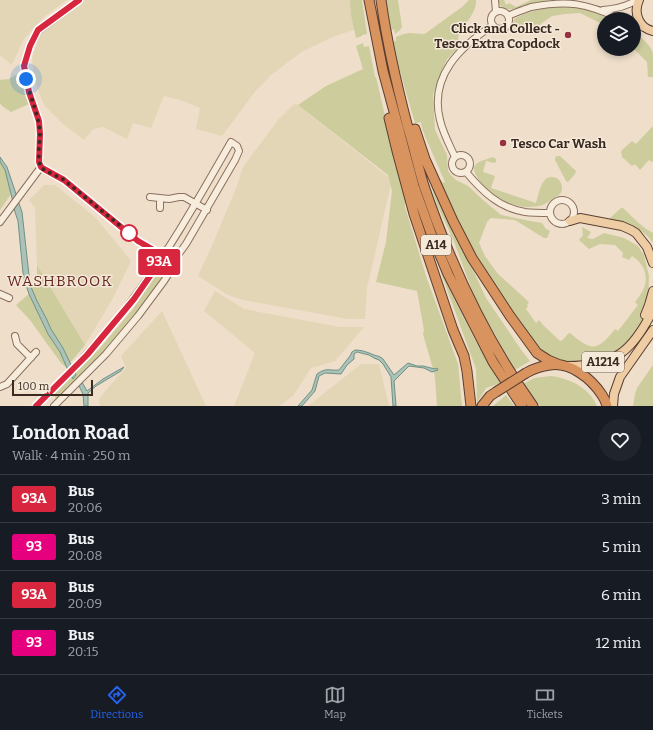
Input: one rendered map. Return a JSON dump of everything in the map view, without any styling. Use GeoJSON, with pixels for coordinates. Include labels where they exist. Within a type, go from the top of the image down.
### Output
{"type":"FeatureCollection","features":[{"type":"Feature","properties":{"kind":"highway","name":"A14"},"geometry":{"type":"LineString","coordinates":[[369,0],[383,71],[414,186],[432,236],[448,274],[493,362],[522,406]]}},
{"type":"Feature","properties":{"kind":"highway","name":"A14"},"geometry":{"type":"LineString","coordinates":[[381,0],[401,101],[424,186],[461,281],[498,353],[518,386],[533,406]]}},
{"type":"Feature","properties":{"kind":"highway","name":"A14"},"geometry":{"type":"LineString","coordinates":[[383,71],[384,95],[397,151],[417,221],[453,330],[464,356],[471,406]]}},
{"type":"Feature","properties":{"kind":"highway","name":"A14"},"geometry":{"type":"LineString","coordinates":[[401,101],[410,117],[425,159],[453,221],[472,258],[510,316],[537,353],[548,360],[563,366]]}},
{"type":"Feature","properties":{"kind":"highway"},"geometry":{"type":"LineString","coordinates":[[482,406],[490,396],[526,373],[550,364],[563,366],[579,373],[595,386],[602,395],[607,406]]}},
{"type":"Feature","properties":{"kind":"main road"},"geometry":{"type":"LineString","coordinates":[[638,0],[636,13],[640,23],[651,32]]}},
{"type":"Feature","properties":{"kind":"main road"},"geometry":{"type":"LineString","coordinates":[[570,221],[580,218],[627,228],[636,233],[647,246],[653,263]]}},
{"type":"Feature","properties":{"kind":"main road"},"geometry":{"type":"LineString","coordinates":[[634,342],[653,291]]}},
{"type":"Feature","properties":{"kind":"main road","name":"A1214"},"geometry":{"type":"LineString","coordinates":[[563,366],[592,365],[606,362],[615,357],[634,342],[653,310]]}},
{"type":"Feature","properties":{"kind":"main road","name":"A1214"},"geometry":{"type":"LineString","coordinates":[[613,406],[614,394],[620,377],[653,330]]}},
{"type":"Feature","properties":{"kind":"street"},"geometry":{"type":"LineString","coordinates":[[79,0],[38,30],[30,46],[24,66],[29,92],[39,121],[39,159],[41,167],[64,180],[138,241],[164,256],[172,263]]}},
{"type":"Feature","properties":{"kind":"street"},"geometry":{"type":"LineString","coordinates":[[494,0],[496,12],[492,18],[493,25],[499,29],[505,28],[509,22],[508,16],[504,12],[496,12]]}},
{"type":"Feature","properties":{"kind":"street"},"geometry":{"type":"LineString","coordinates":[[602,10],[615,9],[638,0]]}},
{"type":"Feature","properties":{"kind":"street"},"geometry":{"type":"LineString","coordinates":[[508,16],[514,12],[556,2],[582,4],[606,12]]}},
{"type":"Feature","properties":{"kind":"street"},"geometry":{"type":"LineString","coordinates":[[455,157],[443,130],[438,112],[441,83],[449,64],[461,50],[478,35],[493,25]]}},
{"type":"Feature","properties":{"kind":"street"},"geometry":{"type":"LineString","coordinates":[[641,28],[651,32]]}},
{"type":"Feature","properties":{"kind":"street"},"geometry":{"type":"LineString","coordinates":[[36,406],[87,355],[124,311],[164,256],[196,204],[231,142],[238,147],[238,153],[207,210],[186,244],[172,263],[164,281],[150,301],[106,354],[54,406]]}},
{"type":"Feature","properties":{"kind":"street"},"geometry":{"type":"LineString","coordinates":[[458,155],[464,155],[469,159],[470,167],[466,172],[459,174],[454,171],[451,163],[455,157],[458,155]]}},
{"type":"Feature","properties":{"kind":"street"},"geometry":{"type":"LineString","coordinates":[[0,222],[41,167]]}},
{"type":"Feature","properties":{"kind":"street"},"geometry":{"type":"LineString","coordinates":[[466,172],[483,192],[504,206],[526,212],[550,213]]}},
{"type":"Feature","properties":{"kind":"street"},"geometry":{"type":"LineString","coordinates":[[150,198],[169,199],[184,197],[207,210]]}},
{"type":"Feature","properties":{"kind":"street"},"geometry":{"type":"LineString","coordinates":[[160,199],[160,208]]}},
{"type":"Feature","properties":{"kind":"street"},"geometry":{"type":"LineString","coordinates":[[557,201],[568,202],[574,211],[570,221],[562,224],[553,220],[550,213],[552,206],[557,201]]}},
{"type":"Feature","properties":{"kind":"street"},"geometry":{"type":"LineString","coordinates":[[0,294],[9,298]]}},
{"type":"Feature","properties":{"kind":"street"},"geometry":{"type":"LineString","coordinates":[[15,336],[17,344],[31,358]]}},
{"type":"Feature","properties":{"kind":"street"},"geometry":{"type":"LineString","coordinates":[[0,387],[7,384],[36,352]]}},
{"type":"Feature","properties":{"kind":"shaded area"},"geometry":{"type":"Polygon","coordinates":[[[0,0],[67,0],[45,16],[23,40],[12,65],[0,55],[0,0]]]}},
{"type":"Feature","properties":{"kind":"shaded area"},"geometry":{"type":"Polygon","coordinates":[[[84,0],[353,0],[354,30],[335,36],[303,51],[271,75],[254,93],[222,136],[196,129],[200,108],[180,100],[164,96],[151,128],[133,123],[127,139],[103,127],[93,129],[84,140],[62,123],[44,105],[34,79],[32,58],[39,36],[55,21],[84,0]]]}},
{"type":"Feature","properties":{"kind":"shaded area"},"geometry":{"type":"Polygon","coordinates":[[[295,103],[392,180],[367,288],[365,319],[348,319],[243,300],[228,295],[198,276],[237,186],[243,167],[278,120],[295,103]]]}},
{"type":"Feature","properties":{"kind":"shaded area"},"geometry":{"type":"Polygon","coordinates":[[[0,157],[7,167],[17,197],[13,202],[5,170],[0,162],[0,157]]]}},
{"type":"Feature","properties":{"kind":"shaded area"},"geometry":{"type":"Polygon","coordinates":[[[44,185],[55,185],[96,218],[131,261],[112,300],[85,345],[37,265],[35,208],[29,200],[44,185]]]}},
{"type":"Feature","properties":{"kind":"shaded area"},"geometry":{"type":"Polygon","coordinates":[[[17,198],[22,212],[31,287],[51,329],[63,348],[76,375],[73,379],[60,352],[48,334],[25,282],[18,221],[13,204],[17,198]]]}},
{"type":"Feature","properties":{"kind":"shaded area"},"geometry":{"type":"Polygon","coordinates":[[[215,291],[244,309],[340,327],[364,327],[335,361],[311,368],[293,396],[279,406],[234,406],[255,353],[204,311],[215,291]]]}},
{"type":"Feature","properties":{"kind":"shaded area"},"geometry":{"type":"Polygon","coordinates":[[[162,311],[206,406],[100,406],[99,399],[126,368],[121,356],[162,311]]]}},
{"type":"Feature","properties":{"kind":"shaded area"},"geometry":{"type":"Polygon","coordinates":[[[355,350],[364,351],[381,357],[394,375],[408,363],[417,366],[437,368],[438,370],[432,372],[424,368],[409,366],[394,381],[396,406],[393,406],[391,377],[383,364],[379,360],[369,355],[357,352],[354,354],[354,359],[347,365],[341,374],[325,373],[319,376],[315,391],[302,406],[298,406],[312,390],[317,374],[326,370],[339,370],[355,350]]]}},
{"type":"Feature","properties":{"kind":"shaded area"},"geometry":{"type":"Polygon","coordinates":[[[361,364],[379,364],[389,406],[308,406],[361,364]]]}},
{"type":"Feature","properties":{"kind":"shaded area"},"geometry":{"type":"Polygon","coordinates":[[[124,367],[121,371],[96,386],[88,393],[88,406],[84,406],[83,394],[76,380],[79,377],[87,391],[103,379],[124,367]]]}},
{"type":"Feature","properties":{"kind":"green space"},"geometry":{"type":"Polygon","coordinates":[[[350,0],[362,0],[367,34],[356,38],[351,15],[350,0]]]}},
{"type":"Feature","properties":{"kind":"green space"},"geometry":{"type":"Polygon","coordinates":[[[386,0],[398,0],[402,27],[395,34],[394,29],[391,30],[386,0]]]}},
{"type":"Feature","properties":{"kind":"green space"},"geometry":{"type":"Polygon","coordinates":[[[469,0],[476,0],[476,5],[472,15],[458,38],[462,44],[447,59],[433,94],[435,130],[447,155],[448,171],[456,180],[468,186],[501,215],[542,223],[546,229],[550,231],[547,238],[544,238],[515,220],[491,218],[487,222],[479,243],[485,256],[498,274],[529,302],[526,309],[536,323],[539,320],[560,341],[570,333],[589,346],[598,345],[603,342],[615,329],[618,331],[638,305],[635,302],[642,292],[646,282],[645,272],[640,263],[632,256],[629,260],[622,257],[623,253],[615,245],[600,244],[589,249],[579,240],[583,235],[582,227],[591,232],[587,238],[593,239],[604,233],[624,238],[638,246],[644,255],[649,276],[648,300],[645,315],[629,341],[610,358],[577,364],[550,360],[536,346],[515,316],[472,247],[439,181],[441,180],[443,183],[445,182],[425,136],[421,122],[415,123],[395,54],[393,42],[396,41],[396,37],[404,34],[426,33],[462,7],[469,0]]]}},
{"type":"Feature","properties":{"kind":"green space"},"geometry":{"type":"Polygon","coordinates":[[[498,0],[504,0],[506,5],[509,3],[516,7],[531,0],[550,0],[526,7],[507,9],[502,7],[498,0]]]}},
{"type":"Feature","properties":{"kind":"green space"},"geometry":{"type":"Polygon","coordinates":[[[560,5],[589,9],[597,13],[597,22],[580,13],[565,14],[552,16],[535,28],[523,33],[520,33],[513,28],[514,19],[548,7],[560,5]]]}},
{"type":"Feature","properties":{"kind":"green space"},"geometry":{"type":"Polygon","coordinates":[[[641,38],[651,48],[653,54],[653,77],[648,77],[647,62],[641,56],[641,38]]]}},
{"type":"Feature","properties":{"kind":"green space"},"geometry":{"type":"Polygon","coordinates":[[[363,43],[364,47],[369,46],[375,77],[405,197],[405,207],[426,276],[458,364],[462,406],[437,406],[434,371],[438,370],[433,369],[423,334],[424,330],[417,291],[376,282],[386,242],[392,191],[388,175],[298,105],[326,86],[363,69],[356,46],[363,43]]]}},
{"type":"Feature","properties":{"kind":"green space"},"geometry":{"type":"Polygon","coordinates":[[[17,74],[29,104],[11,112],[0,103],[0,80],[9,79],[17,74]]]}},
{"type":"Feature","properties":{"kind":"green space"},"geometry":{"type":"Polygon","coordinates":[[[653,126],[653,161],[652,162],[649,160],[640,170],[635,164],[632,166],[622,157],[621,151],[632,141],[636,144],[653,126]]]}},
{"type":"Feature","properties":{"kind":"green space"},"geometry":{"type":"Polygon","coordinates":[[[557,156],[560,156],[576,171],[568,182],[566,181],[555,160],[557,156]]]}},
{"type":"Feature","properties":{"kind":"green space"},"geometry":{"type":"Polygon","coordinates":[[[493,157],[496,159],[496,162],[486,161],[483,172],[495,176],[491,188],[536,203],[544,181],[551,177],[560,181],[562,187],[560,194],[539,206],[522,207],[506,202],[490,192],[484,186],[474,170],[476,164],[493,157]]]}},
{"type":"Feature","properties":{"kind":"green space"},"geometry":{"type":"Polygon","coordinates":[[[0,162],[5,169],[11,194],[0,210],[0,162]]]}},
{"type":"Feature","properties":{"kind":"green space"},"geometry":{"type":"Polygon","coordinates":[[[430,182],[438,195],[486,298],[530,361],[515,370],[476,301],[453,239],[437,205],[430,182]]]}},
{"type":"Feature","properties":{"kind":"green space"},"geometry":{"type":"Polygon","coordinates":[[[621,208],[623,208],[641,225],[653,233],[653,243],[649,238],[634,227],[610,221],[609,219],[621,208]]]}},
{"type":"Feature","properties":{"kind":"green space"},"geometry":{"type":"Polygon","coordinates":[[[37,265],[85,345],[70,363],[63,348],[51,329],[31,287],[37,284],[37,265]]]}},
{"type":"Feature","properties":{"kind":"green space"},"geometry":{"type":"Polygon","coordinates":[[[163,265],[165,265],[166,271],[163,277],[136,313],[103,353],[56,399],[54,395],[100,348],[133,309],[163,265]]]}},
{"type":"Feature","properties":{"kind":"green space"},"geometry":{"type":"Polygon","coordinates":[[[440,270],[475,340],[501,383],[486,388],[477,403],[476,369],[440,270]]]}},
{"type":"Feature","properties":{"kind":"green space"},"geometry":{"type":"Polygon","coordinates":[[[29,294],[48,334],[60,352],[67,368],[61,363],[30,320],[16,305],[29,294]]]}},
{"type":"Feature","properties":{"kind":"green space"},"geometry":{"type":"Polygon","coordinates":[[[653,365],[653,406],[633,406],[637,388],[653,365]]]}},
{"type":"Feature","properties":{"kind":"green space"},"geometry":{"type":"Polygon","coordinates":[[[551,376],[565,379],[578,385],[594,399],[597,406],[540,406],[523,384],[534,378],[551,376]]]}},
{"type":"Feature","properties":{"kind":"green space"},"geometry":{"type":"Polygon","coordinates":[[[506,395],[514,406],[493,406],[506,395]]]}},
{"type":"Feature","properties":{"kind":"bus line","name":"93A"},"geometry":{"type":"LineString","coordinates":[[36,406],[87,355],[134,299],[142,285],[164,256],[138,241],[64,180],[41,167],[39,162],[39,121],[29,92],[24,66],[30,46],[38,30],[79,0]]}},
{"type":"Feature","properties":{"kind":"place","name":"Click and Collect - Tesco Extra Copdock"},"geometry":{"type":"Point","coordinates":[568,35]}},
{"type":"Feature","properties":{"kind":"place","name":"Tesco Car Wash"},"geometry":{"type":"Point","coordinates":[503,143]}},
{"type":"Feature","properties":{"kind":"district","name":"WASHBROOK"},"geometry":{"type":"Point","coordinates":[60,281]}},
{"type":"Feature","properties":{"kind":"route"},"geometry":{"type":"LineString","coordinates":[[26,79],[39,121],[39,162],[41,167],[64,180],[129,233]]}}]}
